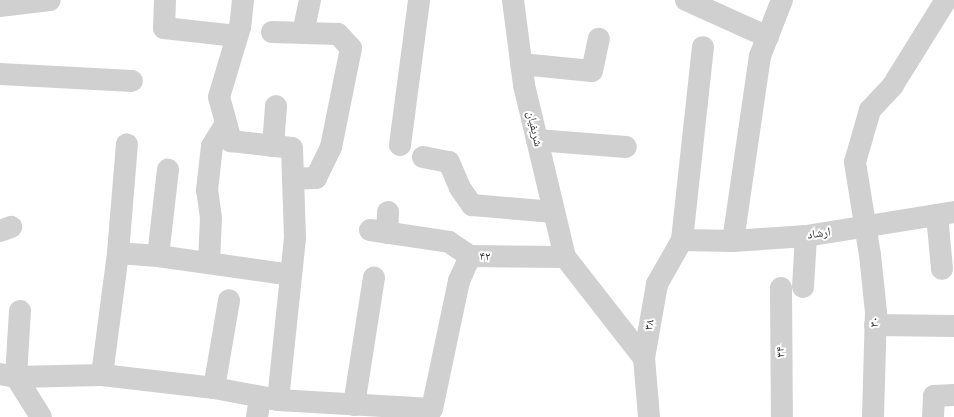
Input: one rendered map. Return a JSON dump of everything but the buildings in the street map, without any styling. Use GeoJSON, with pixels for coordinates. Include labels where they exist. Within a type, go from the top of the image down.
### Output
{"type":"FeatureCollection","features":[{"type":"Feature","properties":{"kind":"street"},"geometry":{"type":"LineString","coordinates":[[0,6],[50,0]]}},
{"type":"Feature","properties":{"kind":"street"},"geometry":{"type":"LineString","coordinates":[[165,0],[164,28],[237,36]]}},
{"type":"Feature","properties":{"kind":"street"},"geometry":{"type":"LineString","coordinates":[[243,0],[237,36],[219,97],[231,141],[292,148],[295,238],[291,275],[265,405]]}},
{"type":"Feature","properties":{"kind":"street"},"geometry":{"type":"LineString","coordinates":[[303,33],[310,0]]}},
{"type":"Feature","properties":{"kind":"street"},"geometry":{"type":"LineString","coordinates":[[400,145],[419,0]]}},
{"type":"Feature","properties":{"kind":"street","name":"شریفیان"},"geometry":{"type":"LineString","coordinates":[[513,0],[521,64],[537,140],[565,257]]}},
{"type":"Feature","properties":{"kind":"street"},"geometry":{"type":"LineString","coordinates":[[686,0],[768,36]]}},
{"type":"Feature","properties":{"kind":"street"},"geometry":{"type":"LineString","coordinates":[[733,241],[760,56],[782,0]]}},
{"type":"Feature","properties":{"kind":"street","name":"۳۰"},"geometry":{"type":"LineString","coordinates":[[873,417],[876,304],[855,162],[870,110],[893,85],[946,0]]}},
{"type":"Feature","properties":{"kind":"street"},"geometry":{"type":"LineString","coordinates":[[950,0],[954,5]]}},
{"type":"Feature","properties":{"kind":"street"},"geometry":{"type":"LineString","coordinates":[[272,32],[338,34],[351,48],[331,147],[316,178],[293,180]]}},
{"type":"Feature","properties":{"kind":"street"},"geometry":{"type":"LineString","coordinates":[[521,64],[592,70],[599,39]]}},
{"type":"Feature","properties":{"kind":"street"},"geometry":{"type":"LineString","coordinates":[[682,240],[703,47]]}},
{"type":"Feature","properties":{"kind":"street"},"geometry":{"type":"LineString","coordinates":[[0,74],[132,81]]}},
{"type":"Feature","properties":{"kind":"street"},"geometry":{"type":"LineString","coordinates":[[273,146],[276,106]]}},
{"type":"Feature","properties":{"kind":"street"},"geometry":{"type":"LineString","coordinates":[[209,263],[211,218],[207,190],[212,146],[226,124]]}},
{"type":"Feature","properties":{"kind":"street"},"geometry":{"type":"LineString","coordinates":[[537,140],[626,147]]}},
{"type":"Feature","properties":{"kind":"street"},"geometry":{"type":"LineString","coordinates":[[102,375],[118,252],[127,144]]}},
{"type":"Feature","properties":{"kind":"street"},"geometry":{"type":"LineString","coordinates":[[423,157],[449,162],[460,188],[472,205],[554,212]]}},
{"type":"Feature","properties":{"kind":"street"},"geometry":{"type":"LineString","coordinates":[[158,256],[168,170]]}},
{"type":"Feature","properties":{"kind":"street"},"geometry":{"type":"LineString","coordinates":[[942,269],[946,213]]}},
{"type":"Feature","properties":{"kind":"street","name":"ارشاد"},"geometry":{"type":"LineString","coordinates":[[682,240],[733,241],[806,236],[946,213]]}},
{"type":"Feature","properties":{"kind":"street"},"geometry":{"type":"LineString","coordinates":[[382,225],[449,242],[470,256]]}},
{"type":"Feature","properties":{"kind":"street"},"geometry":{"type":"LineString","coordinates":[[803,287],[806,236]]}},
{"type":"Feature","properties":{"kind":"street","name":"۳۸"},"geometry":{"type":"LineString","coordinates":[[649,417],[644,358],[657,284],[682,240]]}},
{"type":"Feature","properties":{"kind":"street"},"geometry":{"type":"LineString","coordinates":[[118,252],[158,256],[291,275]]}},
{"type":"Feature","properties":{"kind":"street","name":"۴۲"},"geometry":{"type":"LineString","coordinates":[[406,413],[432,410],[459,281],[470,256],[565,257]]}},
{"type":"Feature","properties":{"kind":"street"},"geometry":{"type":"LineString","coordinates":[[565,257],[644,358]]}},
{"type":"Feature","properties":{"kind":"street"},"geometry":{"type":"LineString","coordinates":[[354,405],[374,278]]}},
{"type":"Feature","properties":{"kind":"street","name":"۳۴"},"geometry":{"type":"LineString","coordinates":[[781,288],[782,417]]}},
{"type":"Feature","properties":{"kind":"street"},"geometry":{"type":"LineString","coordinates":[[214,388],[229,300]]}},
{"type":"Feature","properties":{"kind":"street"},"geometry":{"type":"LineString","coordinates":[[20,311],[8,376],[41,417]]}},
{"type":"Feature","properties":{"kind":"street"},"geometry":{"type":"LineString","coordinates":[[875,325],[954,326]]}},
{"type":"Feature","properties":{"kind":"street"},"geometry":{"type":"LineString","coordinates":[[8,376],[102,375],[214,388],[265,405],[354,405],[406,413]]}},
{"type":"Feature","properties":{"kind":"street"},"geometry":{"type":"LineString","coordinates":[[934,417],[934,396],[954,395]]}}]}
